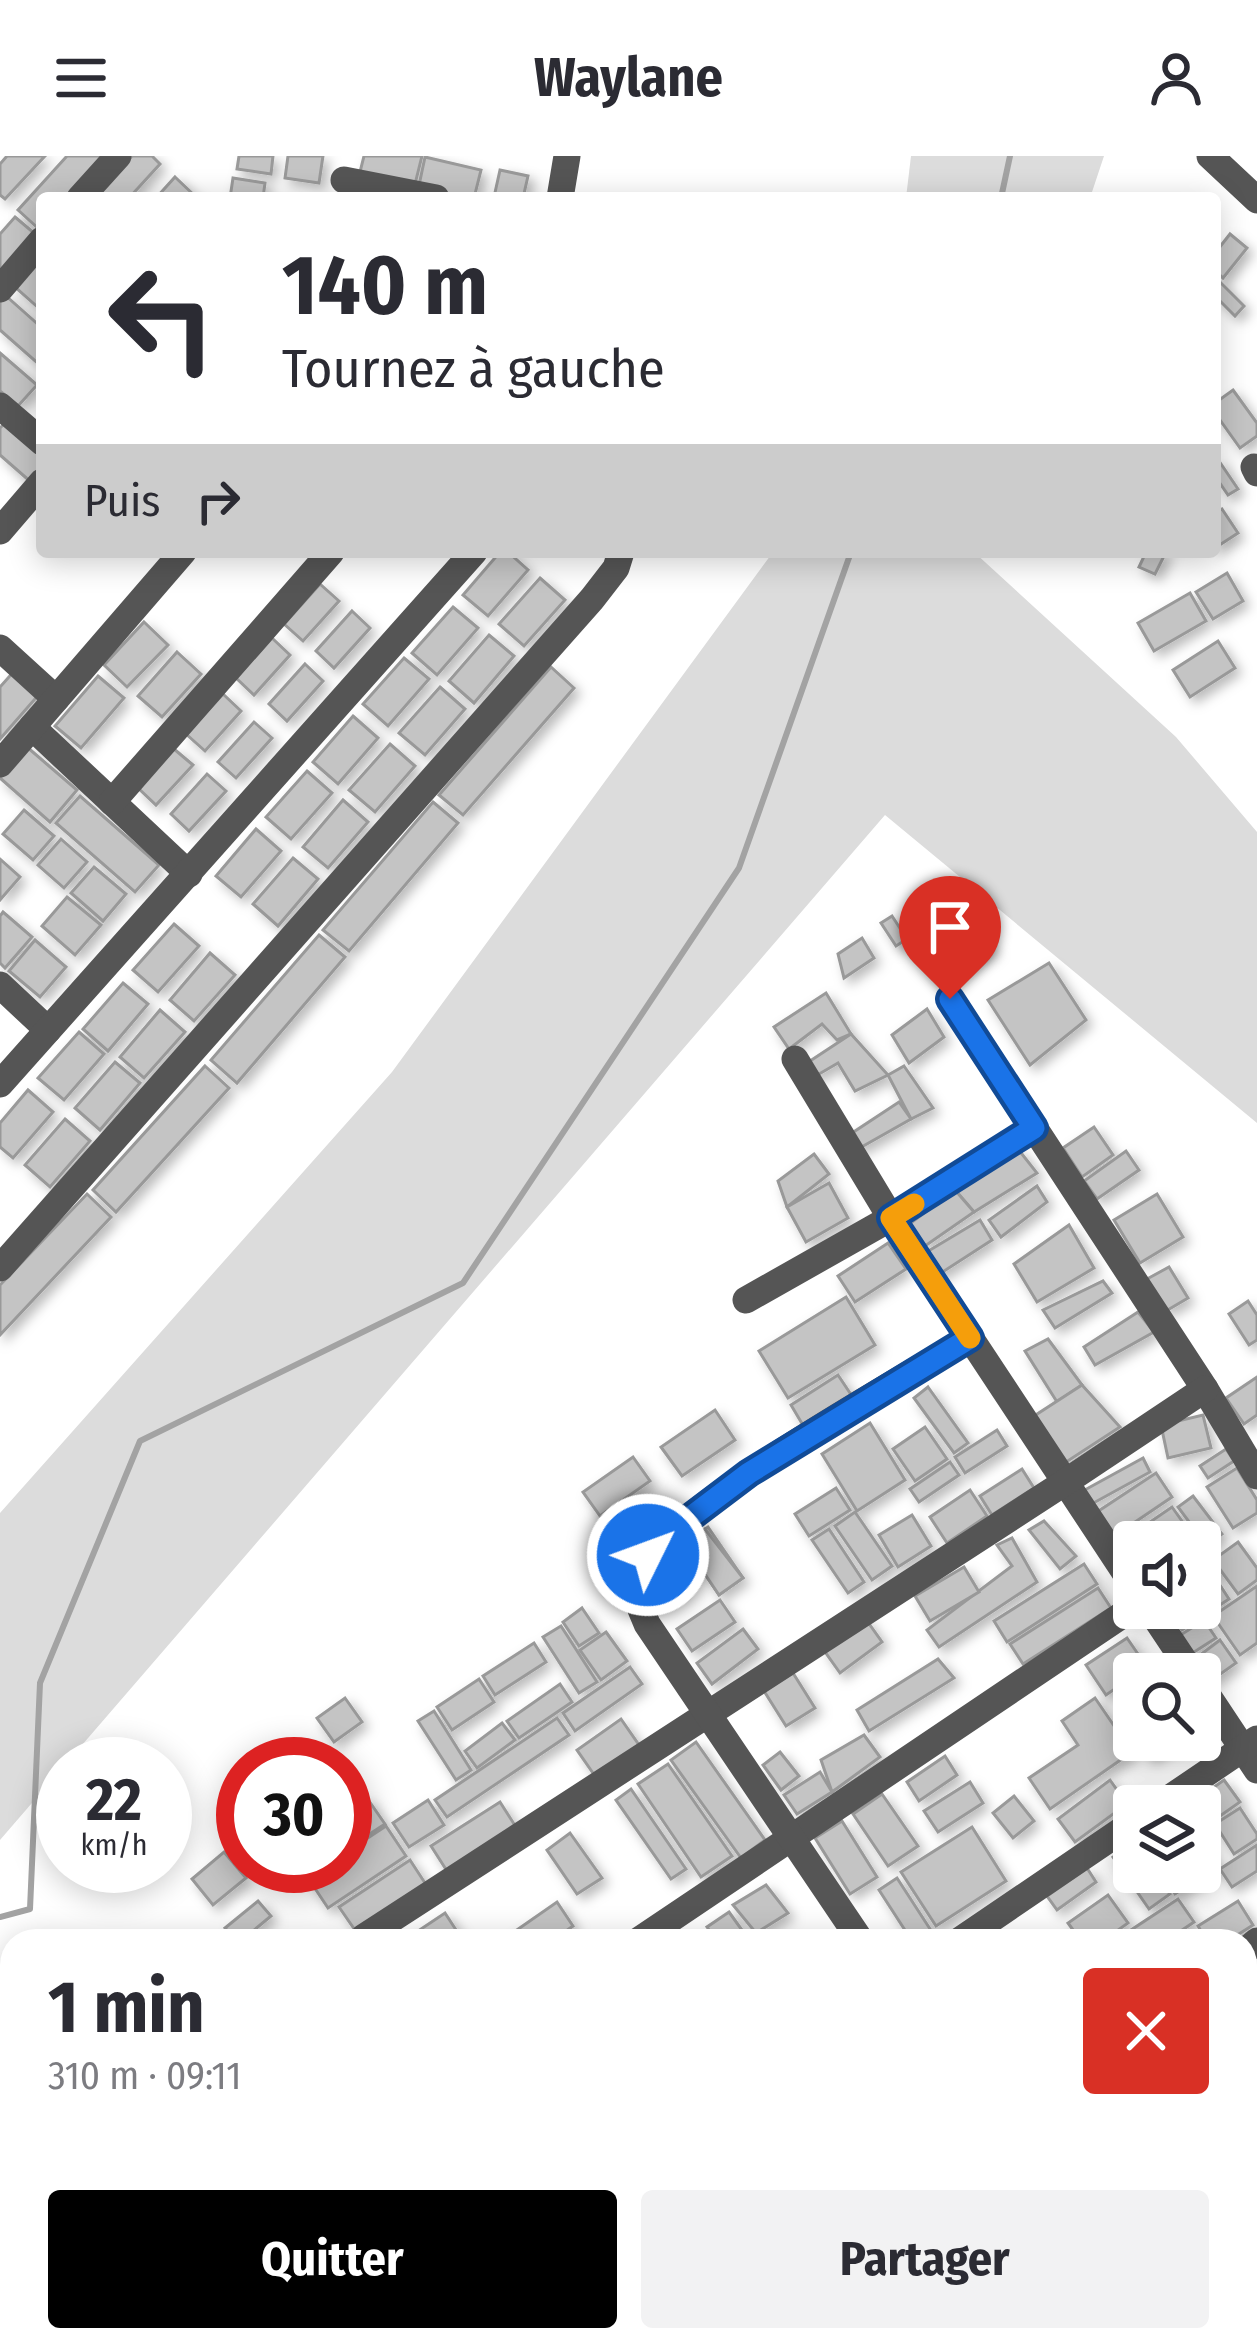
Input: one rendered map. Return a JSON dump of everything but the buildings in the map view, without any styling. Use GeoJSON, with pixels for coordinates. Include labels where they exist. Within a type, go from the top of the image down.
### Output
{"type":"FeatureCollection","features":[{"type":"Feature","properties":{"kind":"street"},"geometry":{"type":"LineString","coordinates":[[85,192],[118,156]]}},
{"type":"Feature","properties":{"kind":"street"},"geometry":{"type":"LineString","coordinates":[[561,192],[567,156]]}},
{"type":"Feature","properties":{"kind":"street"},"geometry":{"type":"LineString","coordinates":[[1210,156],[1257,200]]}},
{"type":"Feature","properties":{"kind":"street"},"geometry":{"type":"LineString","coordinates":[[344,178],[408,192]]}},
{"type":"Feature","properties":{"kind":"street"},"geometry":{"type":"LineString","coordinates":[[0,289],[36,247]]}},
{"type":"Feature","properties":{"kind":"street"},"geometry":{"type":"LineString","coordinates":[[0,406],[36,437]]}},
{"type":"Feature","properties":{"kind":"street"},"geometry":{"type":"LineString","coordinates":[[0,531],[36,489]]}},
{"type":"Feature","properties":{"kind":"street"},"geometry":{"type":"LineString","coordinates":[[0,764],[175,558]]}},
{"type":"Feature","properties":{"kind":"street"},"geometry":{"type":"LineString","coordinates":[[112,802],[326,558]]}},
{"type":"Feature","properties":{"kind":"street"},"geometry":{"type":"LineString","coordinates":[[0,1084],[469,558]]}},
{"type":"Feature","properties":{"kind":"street"},"geometry":{"type":"LineString","coordinates":[[0,1268],[592,599],[619,558]]}},
{"type":"Feature","properties":{"kind":"street"},"geometry":{"type":"LineString","coordinates":[[0,648],[56,699]]}},
{"type":"Feature","properties":{"kind":"street"},"geometry":{"type":"LineString","coordinates":[[32,727],[189,874]]}},
{"type":"Feature","properties":{"kind":"street"},"geometry":{"type":"LineString","coordinates":[[0,986],[48,1030]]}},
{"type":"Feature","properties":{"kind":"street"},"geometry":{"type":"LineString","coordinates":[[950,999],[1257,1476]]}},
{"type":"Feature","properties":{"kind":"street"},"geometry":{"type":"LineString","coordinates":[[795,1059],[891,1218],[1113,1555]]}},
{"type":"Feature","properties":{"kind":"street"},"geometry":{"type":"LineString","coordinates":[[746,1300],[891,1218],[1034,1128]]}},
{"type":"Feature","properties":{"kind":"street"},"geometry":{"type":"LineString","coordinates":[[853,1929],[647,1624],[635,1582],[648,1555],[667,1535],[733,1484],[970,1338]]}},
{"type":"Feature","properties":{"kind":"street"},"geometry":{"type":"LineString","coordinates":[[380,1929],[1205,1389]]}},
{"type":"Feature","properties":{"kind":"street"},"geometry":{"type":"LineString","coordinates":[[656,1929],[1113,1621]]}},
{"type":"Feature","properties":{"kind":"street"},"geometry":{"type":"LineString","coordinates":[[1195,1785],[1252,1752],[1221,1711]]}},
{"type":"Feature","properties":{"kind":"street"},"geometry":{"type":"LineString","coordinates":[[977,1929],[1113,1836]]}},
{"type":"Feature","properties":{"kind":"shaded area"},"geometry":{"type":"Polygon","coordinates":[[[911,156],[1104,156],[1092,192],[907,192],[911,156]]]}},
{"type":"Feature","properties":{"kind":"shaded area"},"geometry":{"type":"Polygon","coordinates":[[[769,558],[981,558],[1176,737],[1257,832],[1257,1123],[885,815],[89,1737],[36,1737],[36,1798],[0,1840],[0,1513],[392,1072],[769,558]]]}},
{"type":"Feature","properties":{"kind":"waterway"},"geometry":{"type":"LineString","coordinates":[[1002,192],[1010,156]]}},
{"type":"Feature","properties":{"kind":"waterway"},"geometry":{"type":"LineString","coordinates":[[0,1917],[30,1909],[40,1683],[140,1441],[463,1283],[739,868],[849,558]]}},
{"type":"Feature","properties":{"kind":"slow traffic"},"geometry":{"type":"LineString","coordinates":[[914,1204],[891,1218],[970,1338]]}},
{"type":"Feature","properties":{"kind":"route"},"geometry":{"type":"LineString","coordinates":[[648,1555],[749,1473],[970,1338],[891,1218],[1034,1128],[950,999]]}}]}
